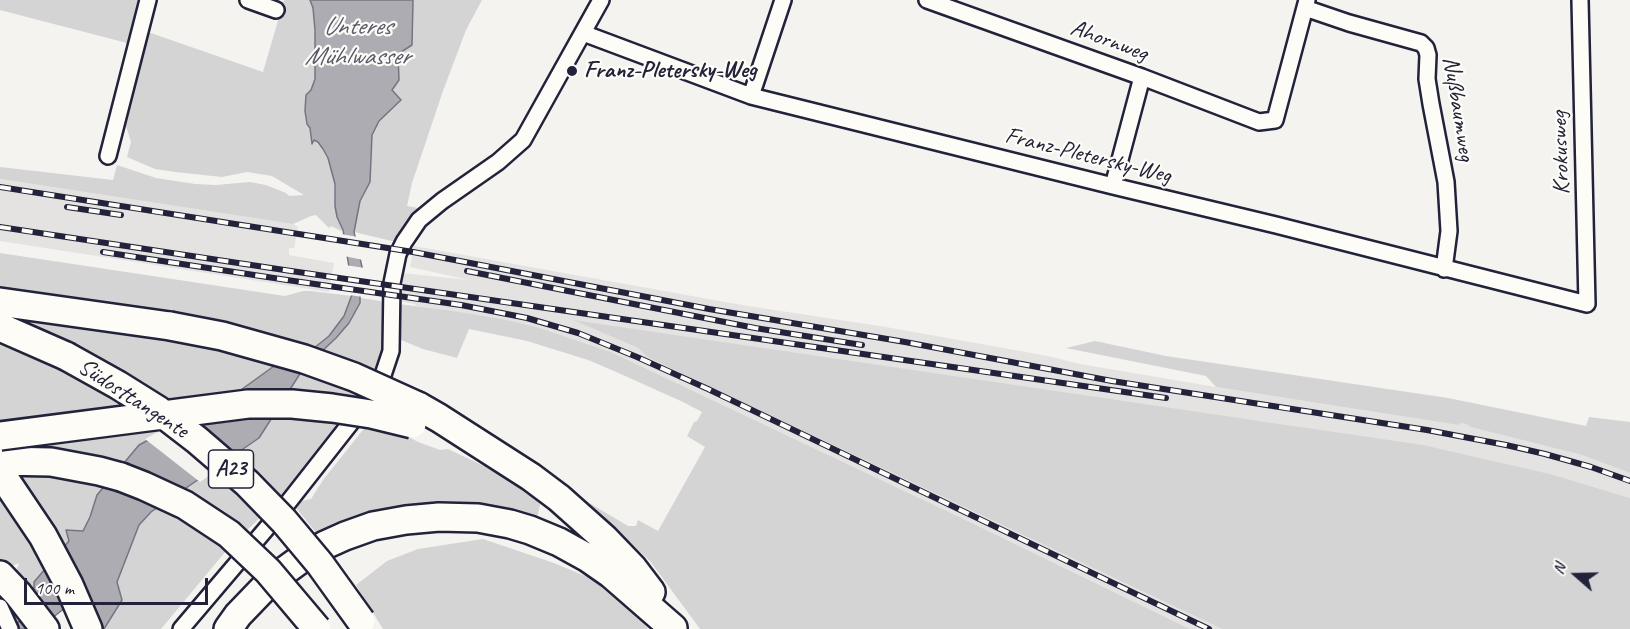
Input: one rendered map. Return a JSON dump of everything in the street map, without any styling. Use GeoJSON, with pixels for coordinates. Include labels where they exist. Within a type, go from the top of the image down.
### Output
{"type":"FeatureCollection","features":[{"type":"Feature","properties":{"kind":"highway"},"geometry":{"type":"LineString","coordinates":[[0,302],[170,326],[222,336],[304,359],[354,377],[415,415],[485,448],[545,488],[599,532],[640,578],[674,629]]}},
{"type":"Feature","properties":{"kind":"highway","name":"Südosttangente"},"geometry":{"type":"LineString","coordinates":[[0,327],[62,363]]}},
{"type":"Feature","properties":{"kind":"highway","name":"Südosttangente"},"geometry":{"type":"LineString","coordinates":[[0,344],[62,363],[118,385],[197,440],[247,483],[284,521],[320,564],[359,626]]}},
{"type":"Feature","properties":{"kind":"highway"},"geometry":{"type":"LineString","coordinates":[[0,436],[248,404],[291,404],[371,414],[415,415]]}},
{"type":"Feature","properties":{"kind":"highway"},"geometry":{"type":"LineString","coordinates":[[0,461],[51,462],[99,471],[144,486],[185,505],[229,534],[251,554],[293,599],[317,629]]}},
{"type":"Feature","properties":{"kind":"highway"},"geometry":{"type":"LineString","coordinates":[[0,472],[43,536],[69,585],[88,629]]}},
{"type":"Feature","properties":{"kind":"highway"},"geometry":{"type":"LineString","coordinates":[[228,629],[238,615],[270,583],[305,556],[345,536],[373,526],[439,517],[478,518],[510,524],[541,534],[588,558],[611,574],[674,629]]}},
{"type":"Feature","properties":{"kind":"highway"},"geometry":{"type":"LineString","coordinates":[[0,576],[18,594],[45,629]]}},
{"type":"Feature","properties":{"kind":"street"},"geometry":{"type":"LineString","coordinates":[[108,156],[148,0]]}},
{"type":"Feature","properties":{"kind":"street"},"geometry":{"type":"LineString","coordinates":[[248,0],[276,10]]}},
{"type":"Feature","properties":{"kind":"street"},"geometry":{"type":"LineString","coordinates":[[181,629],[283,509],[372,397],[392,351],[392,283],[398,254],[419,219],[498,162],[523,140],[602,0]]}},
{"type":"Feature","properties":{"kind":"street"},"geometry":{"type":"LineString","coordinates":[[751,96],[783,0]]}},
{"type":"Feature","properties":{"kind":"street","name":"Ahornweg"},"geometry":{"type":"LineString","coordinates":[[927,0],[1142,77],[1259,122],[1275,120],[1306,4]]}},
{"type":"Feature","properties":{"kind":"street","name":"Krokusweg"},"geometry":{"type":"LineString","coordinates":[[1580,0],[1587,304]]}},
{"type":"Feature","properties":{"kind":"street","name":"Nußbaumweg"},"geometry":{"type":"LineString","coordinates":[[1306,4],[1349,24],[1421,43],[1426,48],[1427,79],[1446,182],[1449,231],[1444,269]]}},
{"type":"Feature","properties":{"kind":"street","name":"Franz-Pletersky-Weg"},"geometry":{"type":"LineString","coordinates":[[584,33],[751,96],[1587,304]]}},
{"type":"Feature","properties":{"kind":"street"},"geometry":{"type":"LineString","coordinates":[[1113,186],[1142,77]]}},
{"type":"Feature","properties":{"kind":"street"},"geometry":{"type":"LineString","coordinates":[[0,607],[10,629]]}},
{"type":"Feature","properties":{"kind":"shaded area"},"geometry":{"type":"Polygon","coordinates":[[[0,0],[140,0],[127,43],[0,10],[0,0]]]}},
{"type":"Feature","properties":{"kind":"shaded area"},"geometry":{"type":"Polygon","coordinates":[[[284,0],[310,0],[313,8],[315,79],[311,90],[306,95],[307,124],[310,128],[311,143],[314,140],[318,142],[328,158],[335,184],[337,217],[343,230],[331,226],[329,228],[316,215],[293,224],[0,179],[0,167],[113,180],[117,165],[156,178],[216,185],[250,182],[266,185],[289,196],[304,195],[272,176],[247,172],[222,177],[175,172],[155,169],[127,157],[131,142],[126,126],[148,32],[263,72],[284,0]]]}},
{"type":"Feature","properties":{"kind":"shaded area"},"geometry":{"type":"Polygon","coordinates":[[[413,0],[482,0],[466,30],[412,183],[407,206],[418,208],[403,226],[396,242],[354,232],[360,201],[370,181],[372,135],[379,121],[400,100],[392,90],[399,80],[398,54],[412,45],[413,0]]]}},
{"type":"Feature","properties":{"kind":"shaded area"},"geometry":{"type":"Polygon","coordinates":[[[0,179],[293,224],[298,227],[294,248],[289,248],[289,255],[334,263],[329,292],[0,241],[0,179]]]}},
{"type":"Feature","properties":{"kind":"shaded area"},"geometry":{"type":"Polygon","coordinates":[[[414,246],[742,305],[886,327],[1216,387],[1458,425],[1461,423],[1582,455],[1630,473],[1630,498],[1554,475],[1294,426],[576,321],[638,348],[647,357],[1222,629],[1190,629],[611,352],[540,328],[398,301],[402,273],[469,280],[410,267],[414,246]]]}},
{"type":"Feature","properties":{"kind":"shaded area"},"geometry":{"type":"Polygon","coordinates":[[[0,253],[285,296],[311,291],[352,296],[344,316],[334,331],[314,348],[281,361],[97,495],[83,532],[69,541],[34,582],[34,590],[24,619],[8,596],[19,563],[0,571],[0,253]]]}},
{"type":"Feature","properties":{"kind":"shaded area"},"geometry":{"type":"Polygon","coordinates":[[[360,298],[381,301],[384,308],[383,348],[364,393],[286,492],[226,551],[161,629],[104,629],[122,600],[117,582],[139,525],[151,512],[259,438],[303,369],[336,338],[360,303],[360,298]]]}},
{"type":"Feature","properties":{"kind":"shaded area"},"geometry":{"type":"Polygon","coordinates":[[[398,304],[502,319],[540,328],[611,352],[1190,629],[700,629],[650,561],[586,501],[628,526],[636,526],[638,520],[658,531],[705,447],[687,436],[702,412],[588,360],[527,341],[469,329],[457,358],[423,349],[401,340],[398,304]]]}},
{"type":"Feature","properties":{"kind":"shaded area"},"geometry":{"type":"Polygon","coordinates":[[[573,320],[1423,445],[1554,475],[1630,498],[1630,629],[1222,629],[647,357],[638,348],[573,320]]]}},
{"type":"Feature","properties":{"kind":"shaded area"},"geometry":{"type":"Polygon","coordinates":[[[1095,341],[1166,356],[1448,398],[1586,426],[1589,417],[1630,422],[1630,473],[1582,455],[1461,423],[1458,425],[1216,387],[1206,376],[1066,348],[1095,341]]]}},
{"type":"Feature","properties":{"kind":"shaded area"},"geometry":{"type":"Polygon","coordinates":[[[366,426],[404,434],[440,450],[448,449],[484,466],[538,499],[540,505],[537,518],[578,534],[603,550],[511,518],[323,541],[292,503],[311,499],[323,480],[366,426]]]}},
{"type":"Feature","properties":{"kind":"shaded area"},"geometry":{"type":"Polygon","coordinates":[[[483,539],[554,563],[595,580],[621,598],[648,629],[383,629],[356,585],[387,561],[418,549],[483,539]]]}},
{"type":"Feature","properties":{"kind":"water","name":"Unteres Mühlwasser"},"geometry":{"type":"Polygon","coordinates":[[[310,0],[413,0],[412,45],[398,54],[399,80],[392,90],[401,100],[379,121],[372,135],[370,182],[360,201],[354,232],[362,267],[360,303],[349,323],[303,369],[259,438],[151,512],[139,525],[117,582],[122,600],[104,629],[70,604],[38,629],[0,629],[0,625],[9,627],[24,619],[34,590],[34,582],[69,541],[66,530],[83,531],[97,495],[139,445],[238,392],[281,361],[314,348],[329,336],[344,316],[353,292],[343,230],[335,206],[335,184],[328,158],[323,149],[314,140],[312,144],[305,111],[306,95],[311,90],[315,79],[315,30],[310,0]]]}},
{"type":"Feature","properties":{"kind":"pier"},"geometry":{"type":"Polygon","coordinates":[[[341,234],[358,237],[363,260],[344,256],[341,234]]]}},
{"type":"Feature","properties":{"kind":"pier"},"geometry":{"type":"Polygon","coordinates":[[[345,265],[365,268],[363,297],[349,295],[345,265]]]}},
{"type":"Feature","properties":{"kind":"pier"},"geometry":{"type":"Polygon","coordinates":[[[220,398],[267,416],[197,422],[239,455],[200,482],[145,439],[220,398]]]}},
{"type":"Feature","properties":{"kind":"railway"},"geometry":{"type":"LineString","coordinates":[[0,187],[413,252],[709,309],[905,342],[1112,381],[1427,430],[1545,454],[1630,481]]}},
{"type":"Feature","properties":{"kind":"railway"},"geometry":{"type":"LineString","coordinates":[[67,207],[121,215]]}},
{"type":"Feature","properties":{"kind":"railway"},"geometry":{"type":"LineString","coordinates":[[0,227],[1166,398]]}},
{"type":"Feature","properties":{"kind":"railway"},"geometry":{"type":"LineString","coordinates":[[103,252],[461,305],[527,318],[578,333],[708,389],[1209,629]]}},
{"type":"Feature","properties":{"kind":"railway"},"geometry":{"type":"LineString","coordinates":[[467,271],[755,328],[862,345]]}},
{"type":"Feature","properties":{"kind":"place","name":"Franz-Pletersky-Weg"},"geometry":{"type":"Point","coordinates":[572,71]}}]}
